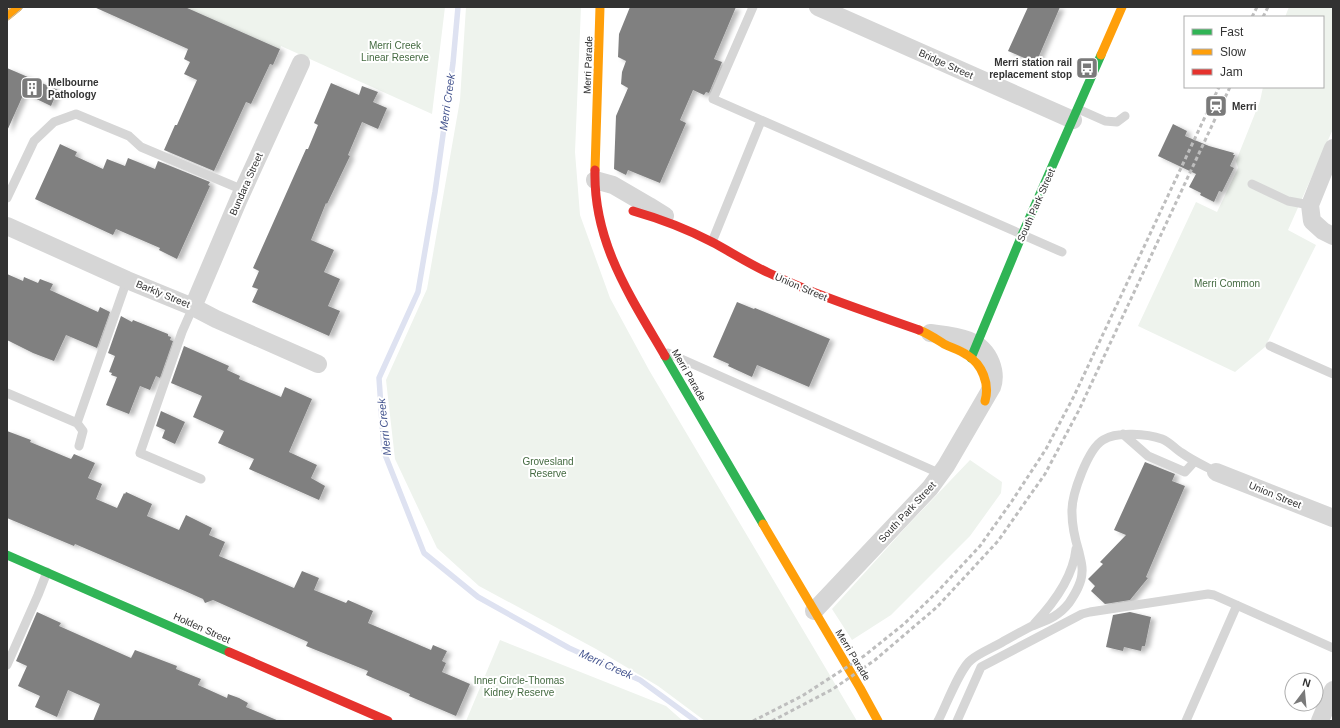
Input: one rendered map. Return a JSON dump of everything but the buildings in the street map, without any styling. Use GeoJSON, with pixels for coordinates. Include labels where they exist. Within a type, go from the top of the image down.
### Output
{"type":"FeatureCollection","features":[{"type":"Feature","properties":{"kind":"main road"},"geometry":{"type":"LineString","coordinates":[[7,16],[18,7]]}},
{"type":"Feature","properties":{"kind":"main road","name":"Merri Parade"},"geometry":{"type":"LineString","coordinates":[[600,7],[595,180],[596,202],[610,256],[623,284],[878,721]]}},
{"type":"Feature","properties":{"kind":"main road","name":"South Park Street"},"geometry":{"type":"LineString","coordinates":[[974,351],[1022,235],[1122,7]]}},
{"type":"Feature","properties":{"kind":"main road","name":"Union Street"},"geometry":{"type":"LineString","coordinates":[[633,211],[664,220],[681,227],[783,280],[927,333]]}},
{"type":"Feature","properties":{"kind":"main road","name":"Holden Street"},"geometry":{"type":"LineString","coordinates":[[7,555],[388,721]]}},
{"type":"Feature","properties":{"kind":"street","name":"Bridge Street"},"geometry":{"type":"LineString","coordinates":[[818,7],[1076,114]]}},
{"type":"Feature","properties":{"kind":"street","name":"Bundara Street"},"geometry":{"type":"LineString","coordinates":[[194,307],[243,190],[301,63]]}},
{"type":"Feature","properties":{"kind":"street"},"geometry":{"type":"LineString","coordinates":[[1333,148],[1311,213],[1323,231],[1333,236]]}},
{"type":"Feature","properties":{"kind":"street","name":"Union Street"},"geometry":{"type":"LineString","coordinates":[[595,180],[612,185],[650,206],[681,227]]}},
{"type":"Feature","properties":{"kind":"street","name":"Barkly Street"},"geometry":{"type":"LineString","coordinates":[[7,226],[128,280],[194,307],[216,319],[318,364]]}},
{"type":"Feature","properties":{"kind":"street","name":"Union Street"},"geometry":{"type":"LineString","coordinates":[[927,333],[961,337],[974,351]]}},
{"type":"Feature","properties":{"kind":"street","name":"South Park Street"},"geometry":{"type":"LineString","coordinates":[[814,611],[930,488],[941,474],[985,401],[994,382],[993,372],[986,353],[974,351]]}},
{"type":"Feature","properties":{"kind":"street","name":"Union Street"},"geometry":{"type":"LineString","coordinates":[[1216,472],[1333,518]]}},
{"type":"Feature","properties":{"kind":"street"},"geometry":{"type":"LineString","coordinates":[[1320,721],[1333,690]]}},
{"type":"Feature","properties":{"kind":"lane"},"geometry":{"type":"LineString","coordinates":[[753,7],[713,99],[1062,252]]}},
{"type":"Feature","properties":{"kind":"lane"},"geometry":{"type":"LineString","coordinates":[[7,198],[34,141],[54,122],[76,114],[129,136],[141,147],[243,190]]}},
{"type":"Feature","properties":{"kind":"lane","name":"Bridge Street"},"geometry":{"type":"LineString","coordinates":[[1076,114],[1105,121],[1117,122],[1125,116]]}},
{"type":"Feature","properties":{"kind":"lane"},"geometry":{"type":"LineString","coordinates":[[712,242],[761,121]]}},
{"type":"Feature","properties":{"kind":"lane"},"geometry":{"type":"LineString","coordinates":[[1252,184],[1288,200],[1311,213]]}},
{"type":"Feature","properties":{"kind":"lane"},"geometry":{"type":"LineString","coordinates":[[77,423],[128,280]]}},
{"type":"Feature","properties":{"kind":"lane"},"geometry":{"type":"LineString","coordinates":[[194,307],[182,332],[140,453],[201,479]]}},
{"type":"Feature","properties":{"kind":"lane"},"geometry":{"type":"LineString","coordinates":[[1270,346],[1333,374]]}},
{"type":"Feature","properties":{"kind":"lane"},"geometry":{"type":"LineString","coordinates":[[662,350],[941,474]]}},
{"type":"Feature","properties":{"kind":"lane"},"geometry":{"type":"LineString","coordinates":[[7,393],[77,423],[83,431],[79,446]]}},
{"type":"Feature","properties":{"kind":"lane"},"geometry":{"type":"LineString","coordinates":[[1122,434],[1148,456],[1185,472],[1195,461]]}},
{"type":"Feature","properties":{"kind":"lane"},"geometry":{"type":"LineString","coordinates":[[938,721],[969,661],[1031,627],[1055,617],[1068,604],[1076,592],[1082,573],[1072,512],[1074,494],[1078,479],[1100,442],[1107,438],[1122,434],[1144,435],[1162,439],[1195,461],[1216,472]]}},
{"type":"Feature","properties":{"kind":"lane"},"geometry":{"type":"LineString","coordinates":[[1031,627],[1062,588],[1074,561],[1077,544]]}},
{"type":"Feature","properties":{"kind":"lane"},"geometry":{"type":"LineString","coordinates":[[7,664],[47,572]]}},
{"type":"Feature","properties":{"kind":"lane"},"geometry":{"type":"LineString","coordinates":[[957,721],[982,668],[1086,612],[1205,594],[1214,595],[1333,648]]}},
{"type":"Feature","properties":{"kind":"lane"},"geometry":{"type":"LineString","coordinates":[[1186,721],[1237,605]]}},
{"type":"Feature","properties":{"kind":"green space","name":"Merri Creek Linear Reserve"},"geometry":{"type":"Polygon","coordinates":[[[185,7],[445,7],[432,114],[281,46],[280,49],[185,7]]]}},
{"type":"Feature","properties":{"kind":"green space","name":"Grovesland Reserve"},"geometry":{"type":"Polygon","coordinates":[[[466,7],[581,7],[575,152],[580,215],[610,298],[649,370],[857,721],[705,721],[658,686],[596,649],[479,586],[437,548],[395,459],[386,380],[427,289],[460,100],[466,7]]]}},
{"type":"Feature","properties":{"kind":"green space","name":"Merri Common"},"geometry":{"type":"Polygon","coordinates":[[[1289,7],[1333,7],[1333,129],[1288,230],[1316,245],[1265,347],[1235,372],[1138,326],[1196,202],[1217,212],[1238,168],[1236,161],[1260,101],[1263,88],[1324,88],[1324,16],[1285,16],[1289,7]]]}},
{"type":"Feature","properties":{"kind":"green space"},"geometry":{"type":"Polygon","coordinates":[[[970,460],[1002,482],[1001,493],[970,536],[891,615],[852,640],[832,609],[906,527],[970,460]]]}},
{"type":"Feature","properties":{"kind":"green space","name":"Inner Circle-Thomas Kidney Reserve"},"geometry":{"type":"Polygon","coordinates":[[[500,640],[666,706],[683,721],[466,721],[500,640]]]}},
{"type":"Feature","properties":{"kind":"waterway","name":"Merri Creek"},"geometry":{"type":"LineString","coordinates":[[458,7],[453,63],[435,192],[418,292],[379,378],[384,452],[424,553],[478,597],[569,648],[640,680],[696,721]]}},
{"type":"Feature","properties":{"kind":"tram line"},"geometry":{"type":"LineString","coordinates":[[7,11],[12,7]]}},
{"type":"Feature","properties":{"kind":"tram line"},"geometry":{"type":"LineString","coordinates":[[7,21],[24,7]]}},
{"type":"Feature","properties":{"kind":"railway"},"geometry":{"type":"LineString","coordinates":[[1252,16],[1257,7]]}},
{"type":"Feature","properties":{"kind":"railway"},"geometry":{"type":"LineString","coordinates":[[1264,16],[1268,7]]}},
{"type":"Feature","properties":{"kind":"railway"},"geometry":{"type":"LineString","coordinates":[[753,721],[802,696],[864,656],[904,624],[938,591],[980,546],[1046,449],[1074,396],[1219,88]]}},
{"type":"Feature","properties":{"kind":"railway"},"geometry":{"type":"LineString","coordinates":[[772,721],[833,689],[875,660],[937,607],[998,541],[1045,474],[1079,410],[1230,88]]}},
{"type":"Feature","properties":{"kind":"traffic: fast"},"geometry":{"type":"LineString","coordinates":[[971,358],[1022,235],[1101,55]]}},
{"type":"Feature","properties":{"kind":"traffic: fast"},"geometry":{"type":"LineString","coordinates":[[665,356],[763,524]]}},
{"type":"Feature","properties":{"kind":"traffic: fast"},"geometry":{"type":"LineString","coordinates":[[7,555],[229,652]]}},
{"type":"Feature","properties":{"kind":"traffic: slow"},"geometry":{"type":"LineString","coordinates":[[7,16],[18,7]]}},
{"type":"Feature","properties":{"kind":"traffic: slow"},"geometry":{"type":"LineString","coordinates":[[595,170],[600,7]]}},
{"type":"Feature","properties":{"kind":"traffic: slow"},"geometry":{"type":"LineString","coordinates":[[1101,55],[1122,7]]}},
{"type":"Feature","properties":{"kind":"traffic: slow"},"geometry":{"type":"LineString","coordinates":[[919,330],[944,344],[959,350],[977,364],[984,375],[986,388],[985,401]]}},
{"type":"Feature","properties":{"kind":"traffic: slow"},"geometry":{"type":"LineString","coordinates":[[763,524],[878,721]]}},
{"type":"Feature","properties":{"kind":"traffic: jam"},"geometry":{"type":"LineString","coordinates":[[595,170],[596,196],[600,221],[607,245],[627,290],[665,356]]}},
{"type":"Feature","properties":{"kind":"traffic: jam"},"geometry":{"type":"LineString","coordinates":[[633,211],[664,221],[693,233],[747,262],[806,289],[919,330]]}},
{"type":"Feature","properties":{"kind":"traffic: jam"},"geometry":{"type":"LineString","coordinates":[[229,652],[388,721]]}},
{"type":"Feature","properties":{"kind":"place","name":"Merri station rail replacement stop"},"geometry":{"type":"Point","coordinates":[1087,68]}},
{"type":"Feature","properties":{"kind":"place","name":"Melbourne Pathology"},"geometry":{"type":"Point","coordinates":[32,88]}},
{"type":"Feature","properties":{"kind":"place","name":"Merri"},"geometry":{"type":"Point","coordinates":[1216,106]}}]}
